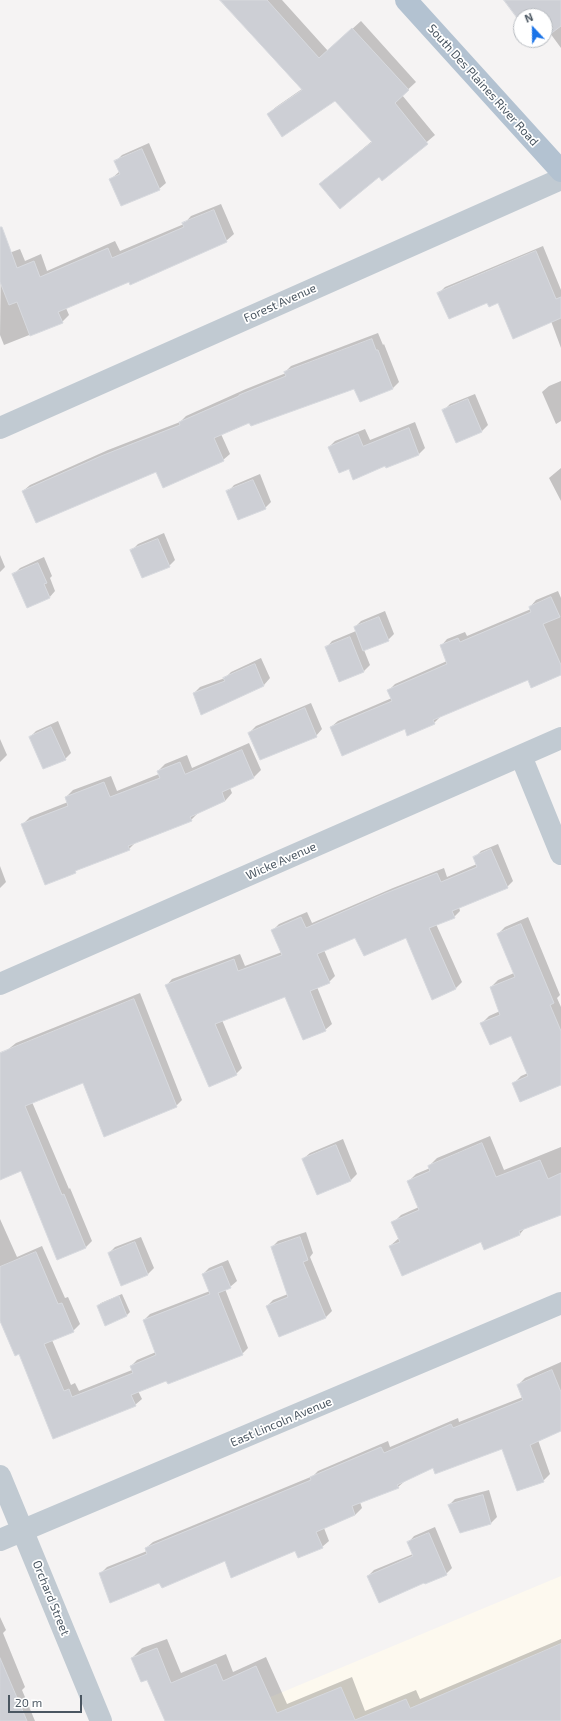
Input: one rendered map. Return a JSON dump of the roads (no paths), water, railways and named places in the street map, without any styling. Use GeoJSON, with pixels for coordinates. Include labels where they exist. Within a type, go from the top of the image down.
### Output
{"type":"FeatureCollection","features":[{"type":"Feature","properties":{"kind":"main road","name":"South Des Plaines River Road"},"geometry":{"type":"LineString","coordinates":[[406,0],[561,171]]}},
{"type":"Feature","properties":{"kind":"street","name":"Forest Avenue"},"geometry":{"type":"LineString","coordinates":[[0,428],[561,179]]}},
{"type":"Feature","properties":{"kind":"street","name":"Wicke Avenue"},"geometry":{"type":"LineString","coordinates":[[0,984],[561,738]]}},
{"type":"Feature","properties":{"kind":"street"},"geometry":{"type":"LineString","coordinates":[[522,756],[561,854]]}},
{"type":"Feature","properties":{"kind":"street","name":"East Lincoln Avenue"},"geometry":{"type":"LineString","coordinates":[[0,1540],[561,1303]]}},
{"type":"Feature","properties":{"kind":"street","name":"Orchard Street"},"geometry":{"type":"LineString","coordinates":[[0,1476],[101,1721]]}}]}
